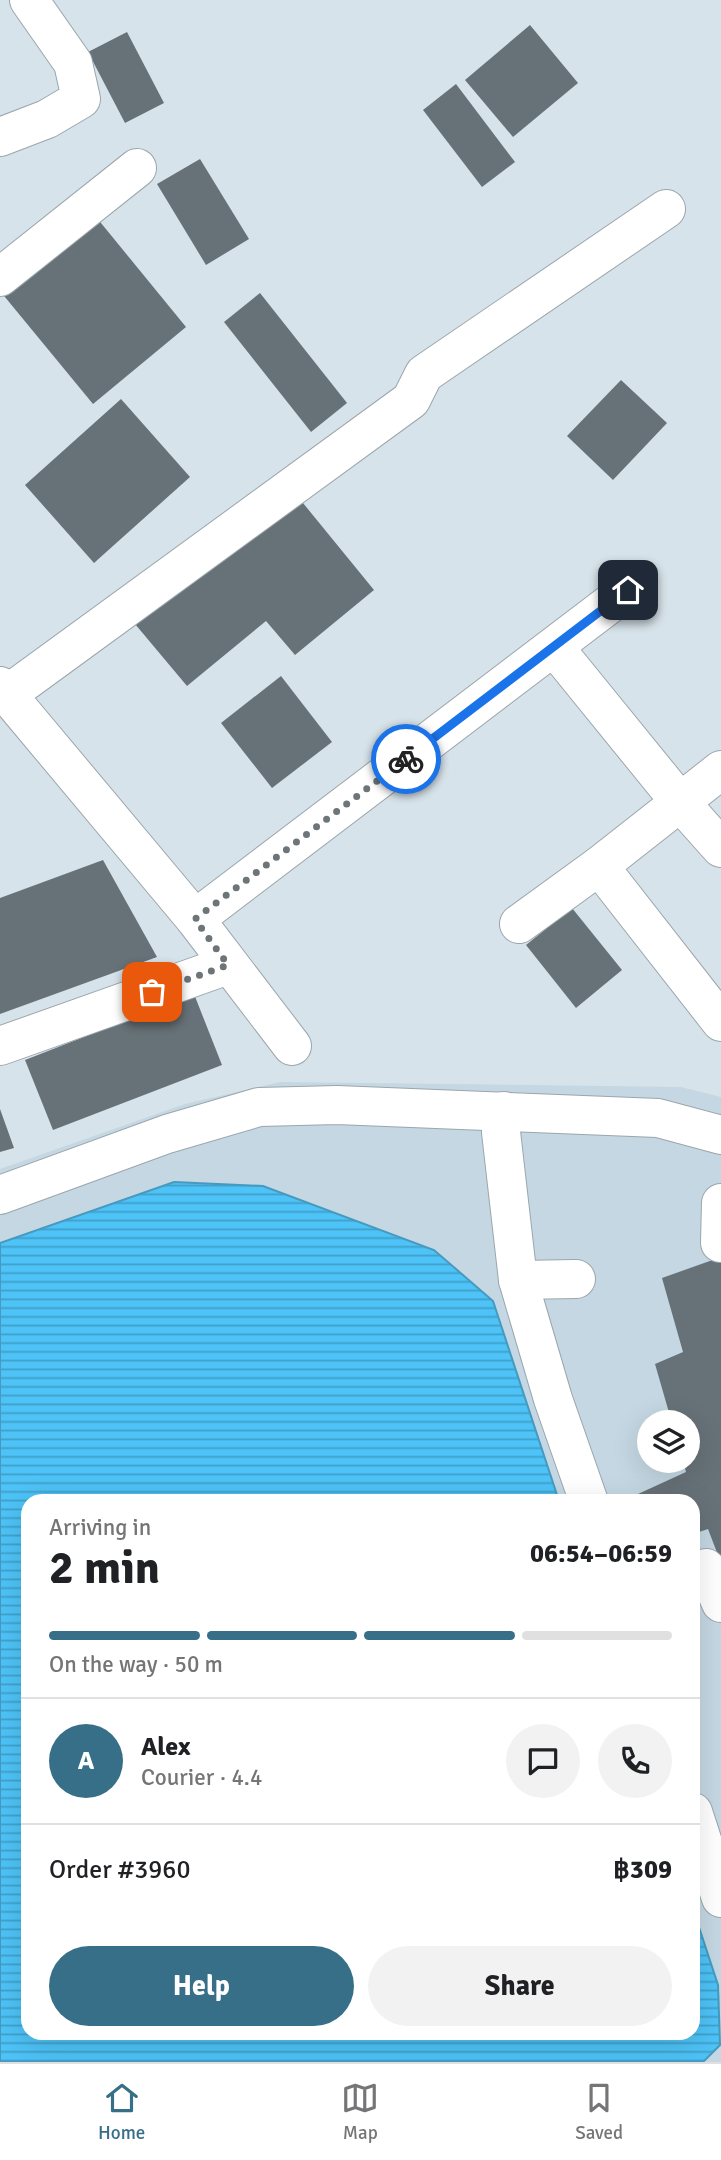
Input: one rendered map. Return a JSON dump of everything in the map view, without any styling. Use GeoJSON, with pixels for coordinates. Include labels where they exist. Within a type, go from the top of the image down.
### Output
{"type":"FeatureCollection","features":[{"type":"Feature","properties":{"kind":"street"},"geometry":{"type":"LineString","coordinates":[[0,137],[47,119],[81,99],[73,64],[29,0]]}},
{"type":"Feature","properties":{"kind":"street"},"geometry":{"type":"LineString","coordinates":[[0,277],[137,168]]}},
{"type":"Feature","properties":{"kind":"street"},"geometry":{"type":"LineString","coordinates":[[292,1046],[195,919],[4,690],[411,400],[424,374],[666,209]]}},
{"type":"Feature","properties":{"kind":"street"},"geometry":{"type":"LineString","coordinates":[[195,919],[628,590]]}},
{"type":"Feature","properties":{"kind":"street"},"geometry":{"type":"LineString","coordinates":[[554,647],[680,802],[721,848]]}},
{"type":"Feature","properties":{"kind":"street"},"geometry":{"type":"LineString","coordinates":[[519,924],[599,866],[721,770]]}},
{"type":"Feature","properties":{"kind":"street"},"geometry":{"type":"LineString","coordinates":[[599,866],[721,1022]]}},
{"type":"Feature","properties":{"kind":"street"},"geometry":{"type":"LineString","coordinates":[[0,1046],[228,965]]}},
{"type":"Feature","properties":{"kind":"street"},"geometry":{"type":"LineString","coordinates":[[0,1195],[167,1134],[259,1107],[337,1105],[658,1118],[721,1135]]}},
{"type":"Feature","properties":{"kind":"street"},"geometry":{"type":"LineString","coordinates":[[504,1111],[500,1132],[518,1280],[553,1399],[586,1494]]}},
{"type":"Feature","properties":{"kind":"street"},"geometry":{"type":"LineString","coordinates":[[720,1243],[721,1203]]}},
{"type":"Feature","properties":{"kind":"street"},"geometry":{"type":"LineString","coordinates":[[518,1280],[576,1279]]}},
{"type":"Feature","properties":{"kind":"street"},"geometry":{"type":"LineString","coordinates":[[706,1568],[721,1603]]}},
{"type":"Feature","properties":{"kind":"street"},"geometry":{"type":"LineString","coordinates":[[700,1825],[714,1852],[721,1898]]}},
{"type":"Feature","properties":{"kind":"shaded area"},"geometry":{"type":"Polygon","coordinates":[[[280,1082],[681,1087],[721,1097],[721,2062],[0,2062],[0,1169],[185,1104],[280,1082]]]}},
{"type":"Feature","properties":{"kind":"water"},"geometry":{"type":"Polygon","coordinates":[[[174,1182],[263,1186],[434,1250],[493,1301],[557,1494],[21,1494],[21,2040],[700,2040],[700,1930],[718,1985],[720,2045],[703,2062],[0,2062],[0,1243],[174,1182]]]}},
{"type":"Feature","properties":{"kind":"building"},"geometry":{"type":"Polygon","coordinates":[[[530,25],[578,83],[513,137],[465,80],[530,25]]]}},
{"type":"Feature","properties":{"kind":"building"},"geometry":{"type":"Polygon","coordinates":[[[127,32],[164,103],[125,123],[88,52],[127,32]]]}},
{"type":"Feature","properties":{"kind":"building"},"geometry":{"type":"Polygon","coordinates":[[[456,84],[515,162],[482,187],[423,110],[456,84]]]}},
{"type":"Feature","properties":{"kind":"building"},"geometry":{"type":"Polygon","coordinates":[[[200,159],[249,239],[206,265],[157,184],[200,159]]]}},
{"type":"Feature","properties":{"kind":"building"},"geometry":{"type":"Polygon","coordinates":[[[92,212],[186,327],[93,404],[0,291],[92,212]]]}},
{"type":"Feature","properties":{"kind":"building"},"geometry":{"type":"Polygon","coordinates":[[[260,293],[347,403],[311,432],[224,322],[260,293]]]}},
{"type":"Feature","properties":{"kind":"building"},"geometry":{"type":"Polygon","coordinates":[[[621,380],[667,423],[613,480],[567,436],[621,380]]]}},
{"type":"Feature","properties":{"kind":"building"},"geometry":{"type":"Polygon","coordinates":[[[121,399],[190,477],[94,563],[25,485],[121,399]]]}},
{"type":"Feature","properties":{"kind":"building"},"geometry":{"type":"Polygon","coordinates":[[[294,492],[374,590],[295,655],[266,621],[187,686],[135,624],[294,492]]]}},
{"type":"Feature","properties":{"kind":"building"},"geometry":{"type":"Polygon","coordinates":[[[281,676],[332,742],[272,788],[221,723],[281,676]]]}},
{"type":"Feature","properties":{"kind":"building"},"geometry":{"type":"Polygon","coordinates":[[[103,860],[157,957],[0,1014],[0,898],[103,860]]]}},
{"type":"Feature","properties":{"kind":"building"},"geometry":{"type":"Polygon","coordinates":[[[572,908],[622,970],[576,1008],[526,945],[572,908]]]}},
{"type":"Feature","properties":{"kind":"building"},"geometry":{"type":"Polygon","coordinates":[[[194,994],[222,1065],[53,1130],[25,1060],[194,994]]]}},
{"type":"Feature","properties":{"kind":"building"},"geometry":{"type":"Polygon","coordinates":[[[0,1109],[14,1148],[0,1152],[0,1109]]]}},
{"type":"Feature","properties":{"kind":"building"},"geometry":{"type":"Polygon","coordinates":[[[721,1257],[721,1563],[708,1529],[700,1532],[700,1494],[638,1494],[684,1473],[700,1473],[700,1410],[668,1410],[655,1364],[683,1352],[662,1278],[721,1257]]]}},
{"type":"Feature","properties":{"kind":"way so far"},"geometry":{"type":"LineString","coordinates":[[152,992],[228,965],[195,919],[406,759]]}},
{"type":"Feature","properties":{"kind":"route"},"geometry":{"type":"LineString","coordinates":[[406,759],[628,590]]}}]}
